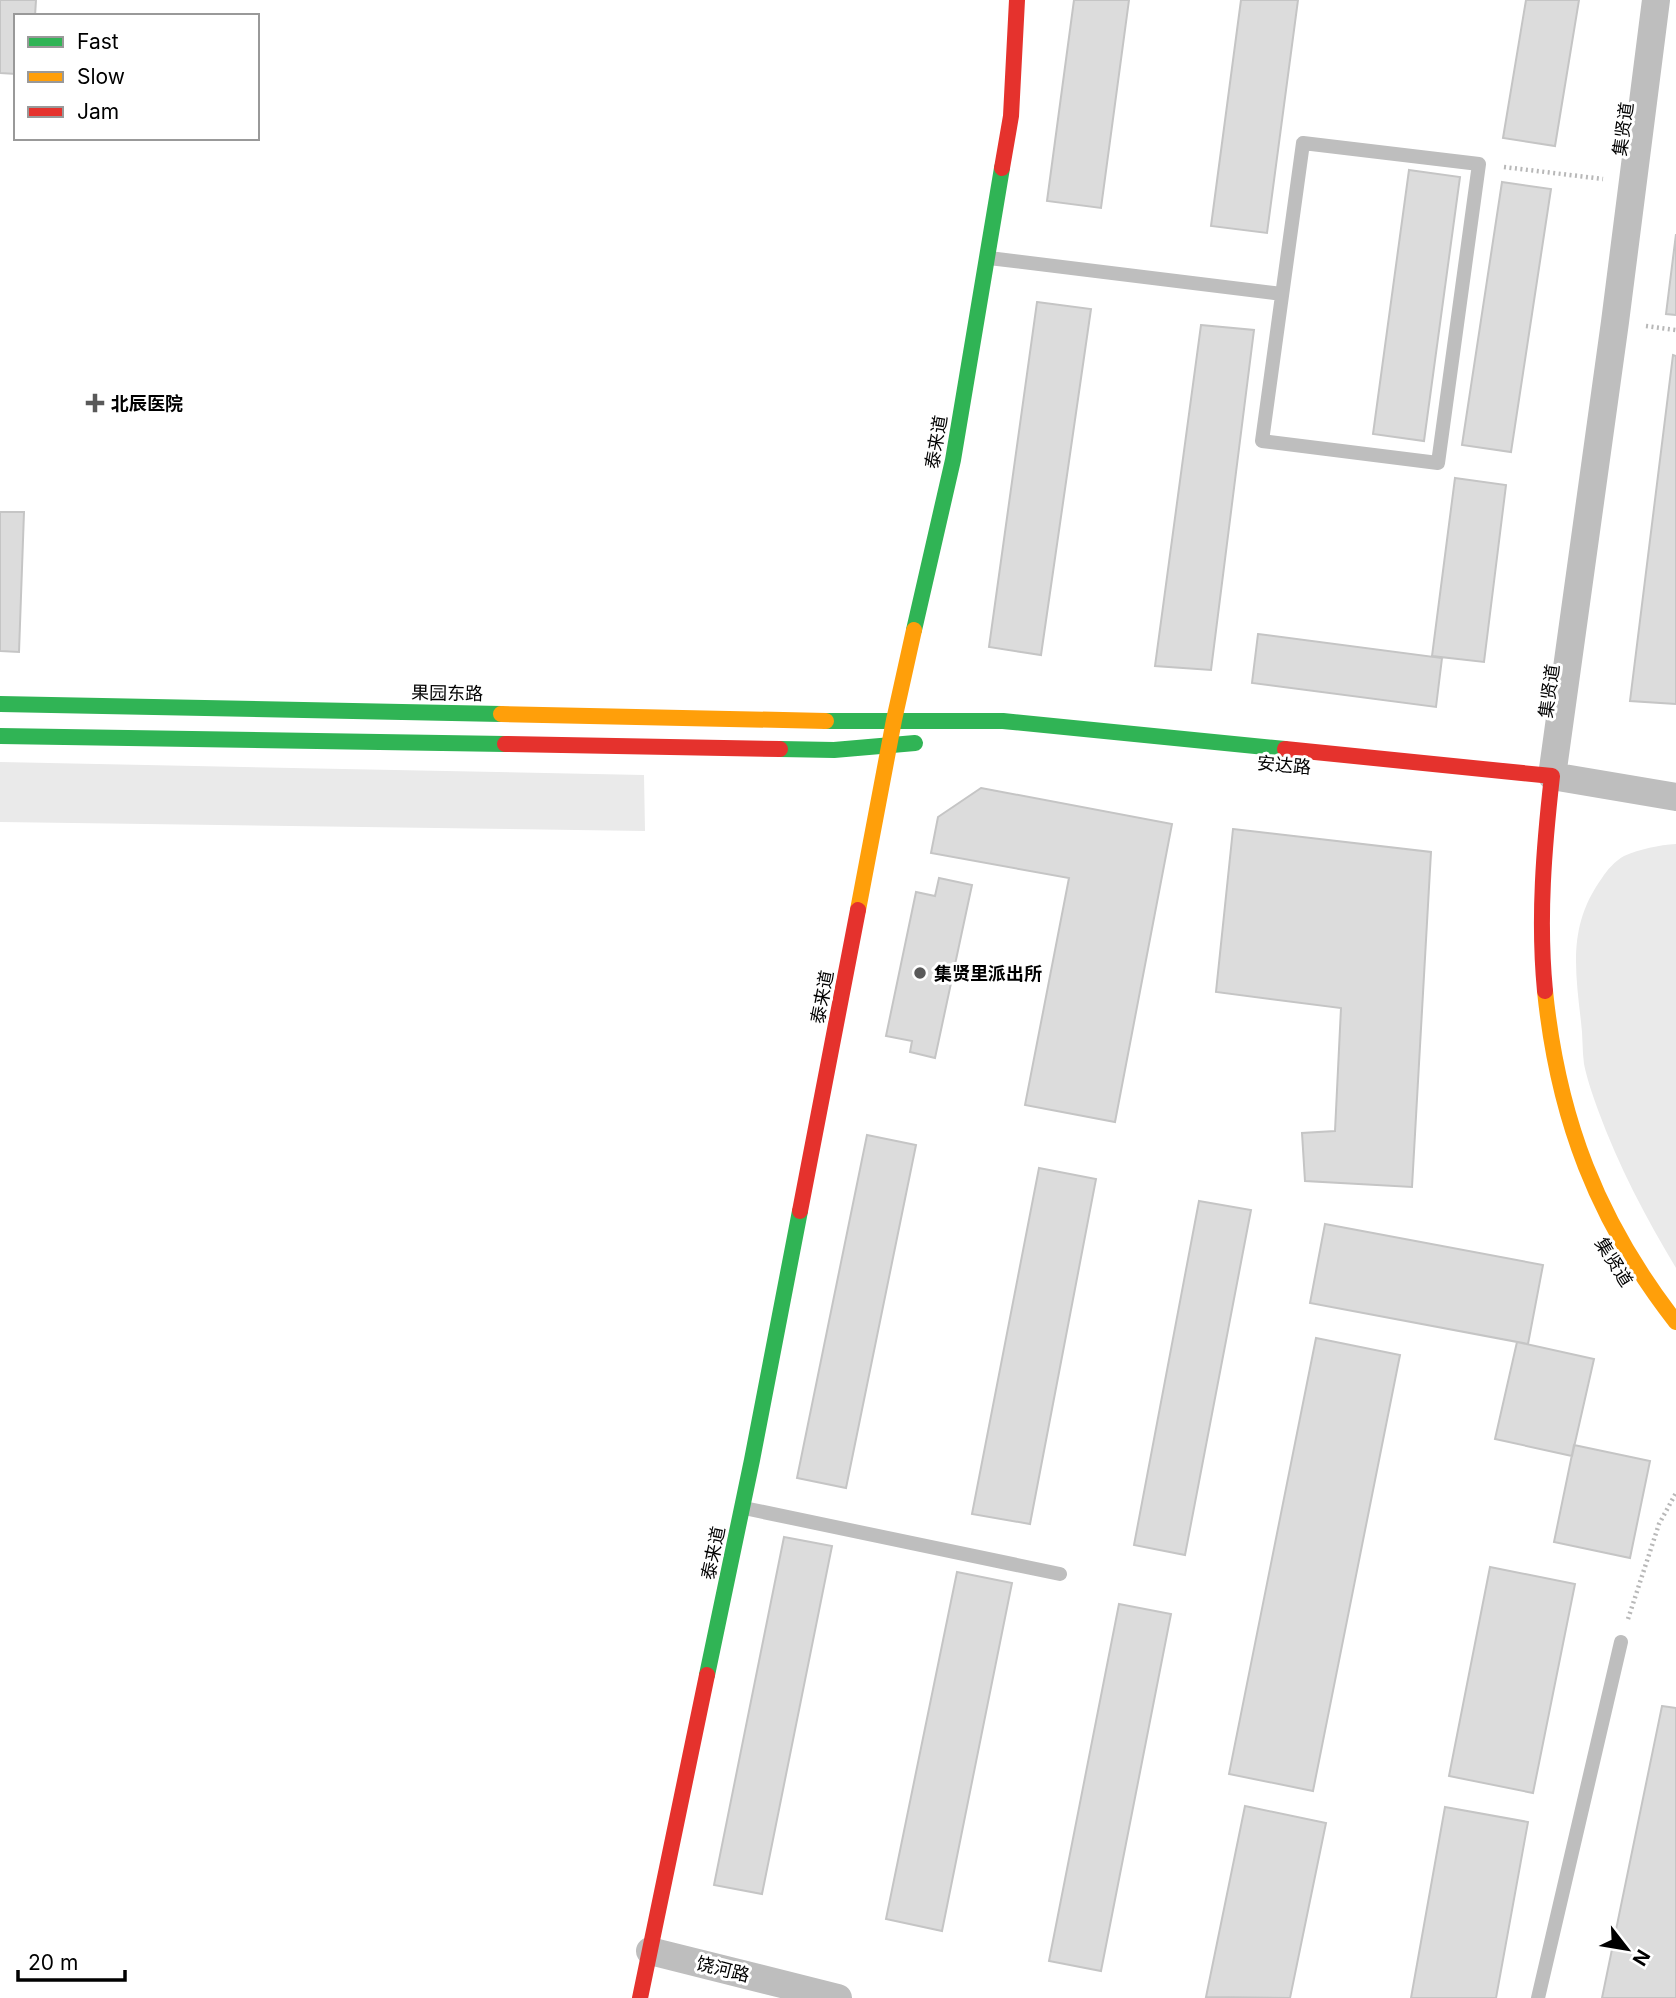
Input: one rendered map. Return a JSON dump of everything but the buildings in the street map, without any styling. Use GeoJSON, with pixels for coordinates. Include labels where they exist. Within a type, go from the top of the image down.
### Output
{"type":"FeatureCollection","features":[{"type":"Feature","properties":{"kind":"street","name":"泰来道"},"geometry":{"type":"LineString","coordinates":[[640,1998],[742,1508],[894,720],[953,460],[1011,116],[1017,0]]}},
{"type":"Feature","properties":{"kind":"street","name":"集贤道"},"geometry":{"type":"LineString","coordinates":[[1640,0],[1544,783],[1541,923],[1549,1041],[1570,1127],[1582,1161],[1612,1227],[1633,1263],[1676,1322]]}},
{"type":"Feature","properties":{"kind":"street","name":"集贤道"},"geometry":{"type":"LineString","coordinates":[[1526,913],[1529,852],[1544,783],[1615,322],[1656,0]]}},
{"type":"Feature","properties":{"kind":"street","name":"果园东路"},"geometry":{"type":"LineString","coordinates":[[0,704],[894,720]]}},
{"type":"Feature","properties":{"kind":"street","name":"安达路"},"geometry":{"type":"LineString","coordinates":[[894,720],[1003,721],[1676,797]]}},
{"type":"Feature","properties":{"kind":"street"},"geometry":{"type":"LineString","coordinates":[[0,736],[834,750],[928,742]]}},
{"type":"Feature","properties":{"kind":"street","name":"安达路"},"geometry":{"type":"LineString","coordinates":[[1372,774],[1544,783],[1676,810]]}},
{"type":"Feature","properties":{"kind":"street"},"geometry":{"type":"LineString","coordinates":[[1527,937],[1534,1032]]}},
{"type":"Feature","properties":{"kind":"street","name":"饶河路"},"geometry":{"type":"LineString","coordinates":[[650,1951],[838,1998]]}},
{"type":"Feature","properties":{"kind":"lane"},"geometry":{"type":"LineString","coordinates":[[1303,144],[1479,164],[1438,463],[1262,441],[1303,144]]}},
{"type":"Feature","properties":{"kind":"lane"},"geometry":{"type":"LineString","coordinates":[[987,258],[1282,294]]}},
{"type":"Feature","properties":{"kind":"lane"},"geometry":{"type":"LineString","coordinates":[[742,1508],[1060,1574]]}},
{"type":"Feature","properties":{"kind":"lane"},"geometry":{"type":"LineString","coordinates":[[1538,1998],[1621,1642]]}},
{"type":"Feature","properties":{"kind":"path"},"geometry":{"type":"LineString","coordinates":[[1479,164],[1616,180]]}},
{"type":"Feature","properties":{"kind":"path"},"geometry":{"type":"LineString","coordinates":[[1621,1642],[1659,1524],[1676,1493]]}},
{"type":"Feature","properties":{"kind":"shaded area"},"geometry":{"type":"Polygon","coordinates":[[[0,762],[644,775],[645,831],[0,822],[0,762]]]}},
{"type":"Feature","properties":{"kind":"shaded area"},"geometry":{"type":"Polygon","coordinates":[[[1676,844],[1676,1268],[1643,1211],[1606,1131],[1592,1093],[1584,1064],[1576,947],[1591,895],[1609,869],[1630,854],[1676,844]]]}},
{"type":"Feature","properties":{"kind":"traffic: fast"},"geometry":{"type":"LineString","coordinates":[[914,630],[953,460],[1002,168]]}},
{"type":"Feature","properties":{"kind":"traffic: fast"},"geometry":{"type":"LineString","coordinates":[[0,704],[501,714]]}},
{"type":"Feature","properties":{"kind":"traffic: fast"},"geometry":{"type":"LineString","coordinates":[[826,721],[1003,721],[1285,749]]}},
{"type":"Feature","properties":{"kind":"traffic: fast"},"geometry":{"type":"LineString","coordinates":[[0,736],[505,744]]}},
{"type":"Feature","properties":{"kind":"traffic: fast"},"geometry":{"type":"LineString","coordinates":[[780,749],[834,750],[915,743]]}},
{"type":"Feature","properties":{"kind":"traffic: fast"},"geometry":{"type":"LineString","coordinates":[[707,1675],[800,1211]]}},
{"type":"Feature","properties":{"kind":"traffic: slow"},"geometry":{"type":"LineString","coordinates":[[858,910],[914,630]]}},
{"type":"Feature","properties":{"kind":"traffic: slow"},"geometry":{"type":"LineString","coordinates":[[501,714],[826,721]]}},
{"type":"Feature","properties":{"kind":"traffic: slow"},"geometry":{"type":"LineString","coordinates":[[1545,991],[1560,1082],[1571,1125],[1586,1166],[1624,1246],[1676,1322]]}},
{"type":"Feature","properties":{"kind":"traffic: jam"},"geometry":{"type":"LineString","coordinates":[[1002,168],[1011,116],[1017,0]]}},
{"type":"Feature","properties":{"kind":"traffic: jam"},"geometry":{"type":"LineString","coordinates":[[505,744],[780,749]]}},
{"type":"Feature","properties":{"kind":"traffic: jam"},"geometry":{"type":"LineString","coordinates":[[1285,749],[1552,776],[1543,883],[1545,991]]}},
{"type":"Feature","properties":{"kind":"traffic: jam"},"geometry":{"type":"LineString","coordinates":[[800,1211],[858,910]]}},
{"type":"Feature","properties":{"kind":"traffic: jam"},"geometry":{"type":"LineString","coordinates":[[640,1998],[707,1675]]}},
{"type":"Feature","properties":{"kind":"place","name":"北辰医院"},"geometry":{"type":"Point","coordinates":[95,403]}},
{"type":"Feature","properties":{"kind":"place","name":"集贤里派出所"},"geometry":{"type":"Point","coordinates":[920,973]}}]}
